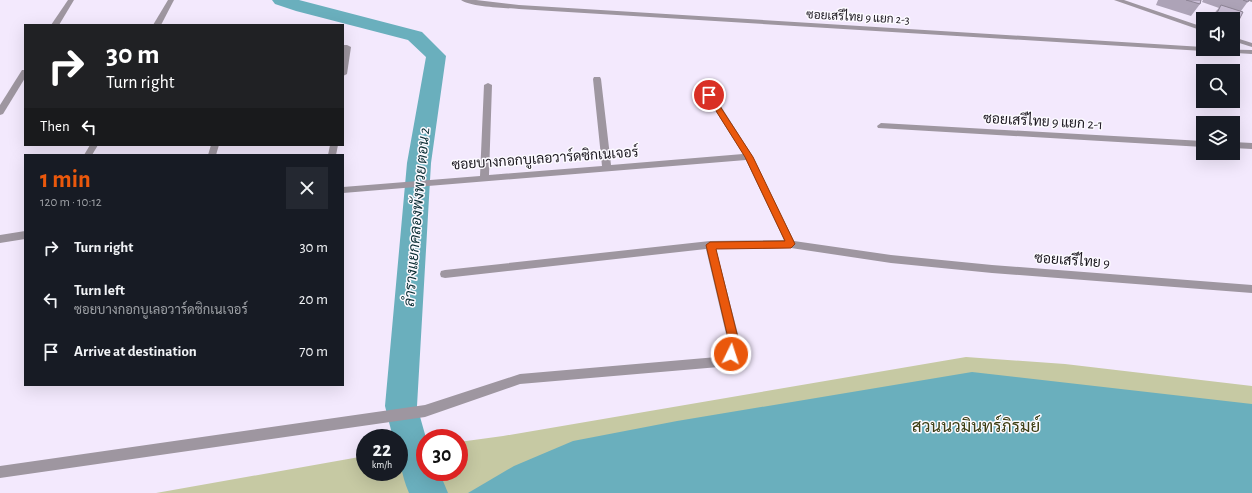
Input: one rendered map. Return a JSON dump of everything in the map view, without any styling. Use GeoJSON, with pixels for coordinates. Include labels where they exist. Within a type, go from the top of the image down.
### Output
{"type":"FeatureCollection","features":[{"type":"Feature","properties":{"kind":"street"},"geometry":{"type":"LineString","coordinates":[[56,24],[71,0]]}},
{"type":"Feature","properties":{"kind":"street"},"geometry":{"type":"LineString","coordinates":[[158,24],[171,0]]}},
{"type":"Feature","properties":{"kind":"street","name":"ซอยเสรีไทย 9 แยก 2-3"},"geometry":{"type":"LineString","coordinates":[[464,0],[1252,52]]}},
{"type":"Feature","properties":{"kind":"street"},"geometry":{"type":"LineString","coordinates":[[1117,0],[1196,27]]}},
{"type":"Feature","properties":{"kind":"street"},"geometry":{"type":"LineString","coordinates":[[1240,41],[1252,45]]}},
{"type":"Feature","properties":{"kind":"street"},"geometry":{"type":"LineString","coordinates":[[344,67],[347,47]]}},
{"type":"Feature","properties":{"kind":"street"},"geometry":{"type":"LineString","coordinates":[[0,112],[24,74]]}},
{"type":"Feature","properties":{"kind":"street"},"geometry":{"type":"LineString","coordinates":[[597,79],[607,169]]}},
{"type":"Feature","properties":{"kind":"street"},"geometry":{"type":"LineString","coordinates":[[445,274],[710,245],[791,244],[749,157],[702,83]]}},
{"type":"Feature","properties":{"kind":"street"},"geometry":{"type":"LineString","coordinates":[[484,178],[488,85]]}},
{"type":"Feature","properties":{"kind":"street","name":"ซอยเสรีไทย 9 แยก 2-1"},"geometry":{"type":"LineString","coordinates":[[881,126],[1196,144]]}},
{"type":"Feature","properties":{"kind":"street"},"geometry":{"type":"LineString","coordinates":[[1240,145],[1252,146]]}},
{"type":"Feature","properties":{"kind":"street","name":"ซอยบางกอกบูเลอวาร์ดซิกเนเจอร์"},"geometry":{"type":"LineString","coordinates":[[344,190],[749,157]]}},
{"type":"Feature","properties":{"kind":"street"},"geometry":{"type":"LineString","coordinates":[[0,239],[24,235]]}},
{"type":"Feature","properties":{"kind":"street","name":"ซอยเสรีไทย 9"},"geometry":{"type":"LineString","coordinates":[[791,244],[891,259],[992,269],[1252,289]]}},
{"type":"Feature","properties":{"kind":"street"},"geometry":{"type":"LineString","coordinates":[[0,472],[425,411],[520,379],[719,362],[731,354],[733,338],[710,245]]}},
{"type":"Feature","properties":{"kind":"green space","name":"สวนนวมินทร์ภิรมย์"},"geometry":{"type":"Polygon","coordinates":[[[966,357],[1065,364],[1252,386],[1252,493],[156,493],[356,458],[356,481],[408,481],[408,449],[416,447],[416,481],[468,481],[468,441],[966,357]]]}},
{"type":"Feature","properties":{"kind":"water","name":"สวนนวมินทร์ภิรมย์"},"geometry":{"type":"Polygon","coordinates":[[[972,372],[1252,404],[1252,493],[468,493],[514,466],[573,441],[677,421],[972,372]]]}},
{"type":"Feature","properties":{"kind":"building"},"geometry":{"type":"Polygon","coordinates":[[[1186,0],[1201,0],[1200,4],[1186,0]]]}},
{"type":"Feature","properties":{"kind":"building"},"geometry":{"type":"Polygon","coordinates":[[[1221,5],[1243,12],[1240,18],[1240,12],[1218,12],[1221,5]]]}},
{"type":"Feature","properties":{"kind":"waterway","name":"ลำรางแยกคลองพังพวย ตอน 2"},"geometry":{"type":"LineString","coordinates":[[281,0],[302,7],[415,36],[436,56],[419,163],[401,406],[421,481],[431,493]]}},
{"type":"Feature","properties":{"kind":"route"},"geometry":{"type":"LineString","coordinates":[[709,95],[749,157],[791,244],[710,245],[733,338],[731,354]]}}]}
